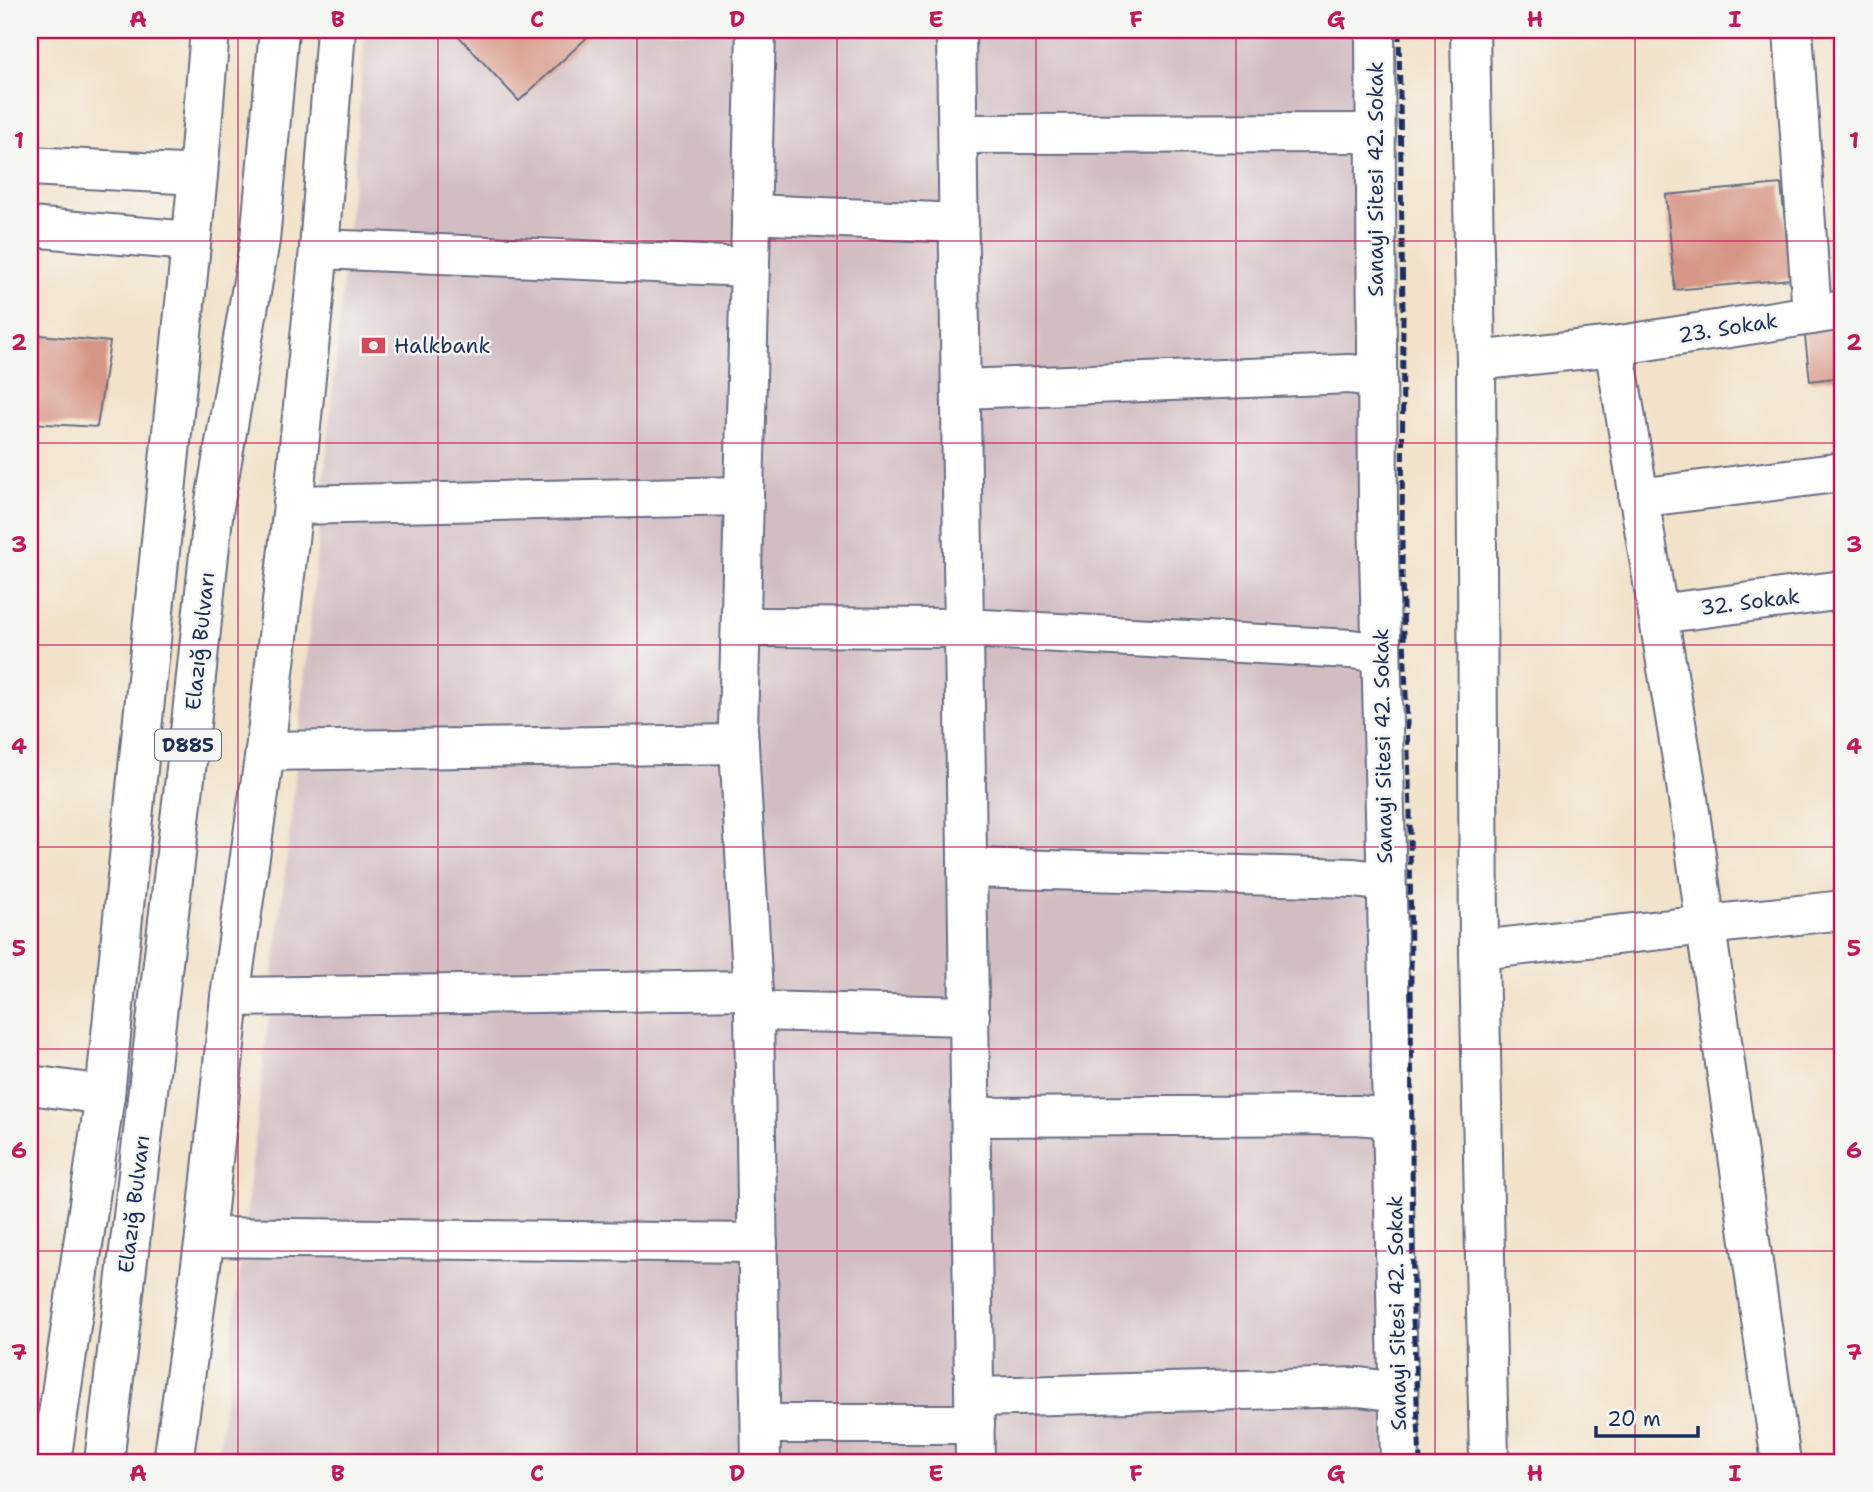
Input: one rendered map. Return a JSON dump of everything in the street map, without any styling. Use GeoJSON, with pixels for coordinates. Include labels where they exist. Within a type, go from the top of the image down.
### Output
{"type":"FeatureCollection","features":[{"type":"Feature","properties":{"kind":"main road","name":"Elazığ Bulvarı"},"geometry":{"type":"LineString","coordinates":[[51,1462],[105,1095],[211,30]]}},
{"type":"Feature","properties":{"kind":"main road","name":"Elazığ Bulvarı"},"geometry":{"type":"LineString","coordinates":[[104,1462],[188,752],[214,507],[260,240],[279,30]]}},
{"type":"Feature","properties":{"kind":"main road"},"geometry":{"type":"LineString","coordinates":[[173,1462],[205,1237],[230,997],[265,751],[293,505],[336,30]]}},
{"type":"Feature","properties":{"kind":"main road"},"geometry":{"type":"LineString","coordinates":[[756,30],[739,744],[753,1001],[761,1462]]}},
{"type":"Feature","properties":{"kind":"main road"},"geometry":{"type":"LineString","coordinates":[[956,30],[975,1462]]}},
{"type":"Feature","properties":{"kind":"main road","name":"Sanayi Sitesi 42. Sokak"},"geometry":{"type":"LineString","coordinates":[[1375,30],[1381,653],[1400,1462]]}},
{"type":"Feature","properties":{"kind":"main road"},"geometry":{"type":"LineString","coordinates":[[1470,30],[1476,361],[1479,950],[1489,1462]]}},
{"type":"Feature","properties":{"kind":"main road"},"geometry":{"type":"LineString","coordinates":[[1793,30],[1828,312]]}},
{"type":"Feature","properties":{"kind":"main road"},"geometry":{"type":"LineString","coordinates":[[958,134],[1376,133]]}},
{"type":"Feature","properties":{"kind":"main road"},"geometry":{"type":"LineString","coordinates":[[30,166],[198,175]]}},
{"type":"Feature","properties":{"kind":"main road"},"geometry":{"type":"LineString","coordinates":[[751,214],[959,223]]}},
{"type":"Feature","properties":{"kind":"main road"},"geometry":{"type":"LineString","coordinates":[[30,227],[190,241]]}},
{"type":"Feature","properties":{"kind":"main road"},"geometry":{"type":"LineString","coordinates":[[318,249],[750,267]]}},
{"type":"Feature","properties":{"kind":"main road","name":"23. Sokak"},"geometry":{"type":"LineString","coordinates":[[1476,361],[1614,346],[1828,312]]}},
{"type":"Feature","properties":{"kind":"main road"},"geometry":{"type":"LineString","coordinates":[[1614,346],[1685,778],[1781,1462]]}},
{"type":"Feature","properties":{"kind":"main road"},"geometry":{"type":"LineString","coordinates":[[961,389],[1349,373],[1377,377]]}},
{"type":"Feature","properties":{"kind":"main road"},"geometry":{"type":"LineString","coordinates":[[1638,498],[1843,472]]}},
{"type":"Feature","properties":{"kind":"main road"},"geometry":{"type":"LineString","coordinates":[[293,505],[744,496]]}},
{"type":"Feature","properties":{"kind":"main road","name":"32. Sokak"},"geometry":{"type":"LineString","coordinates":[[1658,614],[1843,590]]}},
{"type":"Feature","properties":{"kind":"main road"},"geometry":{"type":"LineString","coordinates":[[741,627],[965,628],[1381,653]]}},
{"type":"Feature","properties":{"kind":"main road"},"geometry":{"type":"LineString","coordinates":[[265,751],[739,744]]}},
{"type":"Feature","properties":{"kind":"main road"},"geometry":{"type":"LineString","coordinates":[[968,868],[1387,881]]}},
{"type":"Feature","properties":{"kind":"main road"},"geometry":{"type":"LineString","coordinates":[[1479,950],[1843,910]]}},
{"type":"Feature","properties":{"kind":"main road"},"geometry":{"type":"LineString","coordinates":[[230,997],[753,1001],[970,1016]]}},
{"type":"Feature","properties":{"kind":"main road"},"geometry":{"type":"LineString","coordinates":[[30,1085],[105,1095]]}},
{"type":"Feature","properties":{"kind":"main road"},"geometry":{"type":"LineString","coordinates":[[971,1117],[1356,1115],[1392,1118]]}},
{"type":"Feature","properties":{"kind":"main road"},"geometry":{"type":"LineString","coordinates":[[205,1237],[758,1243]]}},
{"type":"Feature","properties":{"kind":"main road"},"geometry":{"type":"LineString","coordinates":[[761,1424],[1359,1387],[1398,1392]]}},
{"type":"Feature","properties":{"kind":"shaded area"},"geometry":{"type":"Polygon","coordinates":[[[365,30],[1358,30],[1385,1462],[218,1462],[290,829],[356,150],[365,30]]]}},
{"type":"Feature","properties":{"kind":"building"},"geometry":{"type":"Polygon","coordinates":[[[453,30],[595,30],[519,101],[453,30]]]}},
{"type":"Feature","properties":{"kind":"building"},"geometry":{"type":"Polygon","coordinates":[[[1781,184],[1791,279],[1675,290],[1666,195],[1781,184]]]}},
{"type":"Feature","properties":{"kind":"building"},"geometry":{"type":"Polygon","coordinates":[[[1843,324],[1843,377],[1810,381],[1804,328],[1843,324]]]}},
{"type":"Feature","properties":{"kind":"building"},"geometry":{"type":"Polygon","coordinates":[[[30,334],[110,342],[97,427],[30,423],[30,334]]]}},
{"type":"Feature","properties":{"kind":"railway"},"geometry":{"type":"LineString","coordinates":[[1399,30],[1403,311],[1402,576],[1410,812],[1413,1321],[1420,1462]]}},
{"type":"Feature","properties":{"kind":"place","name":"Halkbank"},"geometry":{"type":"Point","coordinates":[374,346]}}]}
